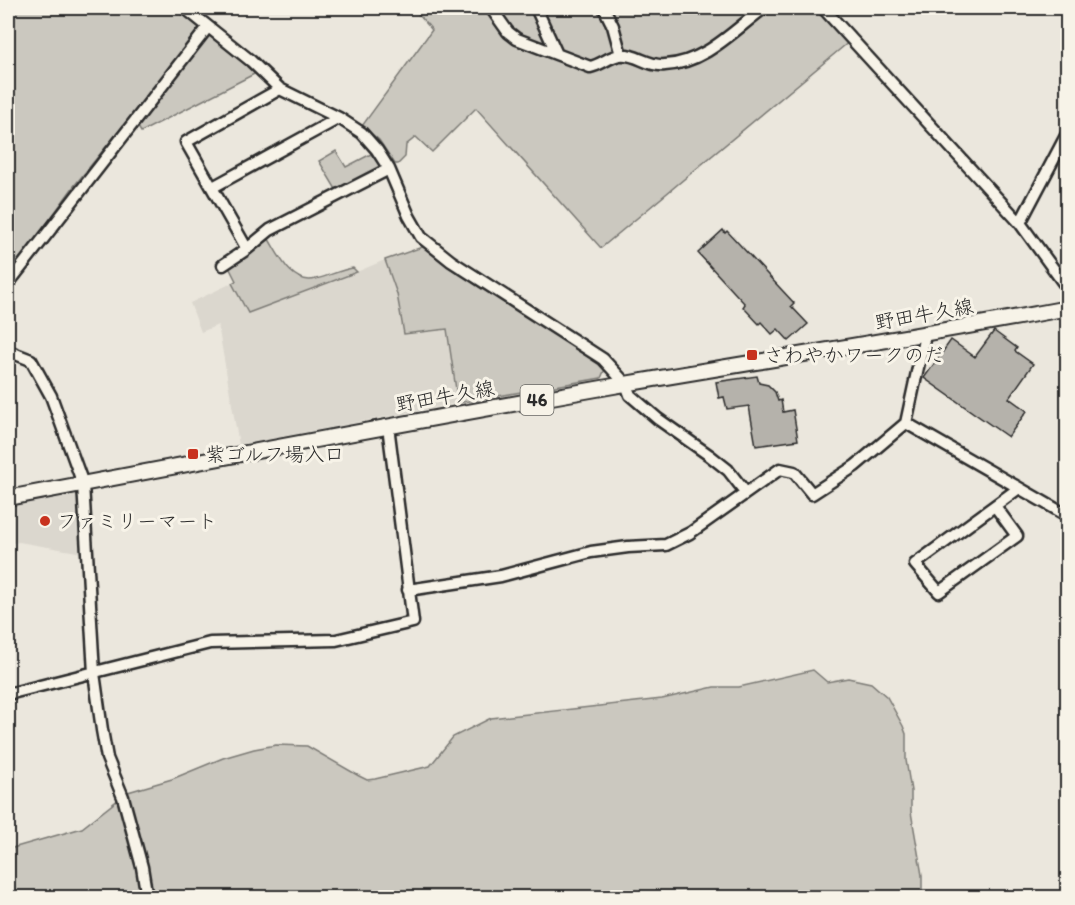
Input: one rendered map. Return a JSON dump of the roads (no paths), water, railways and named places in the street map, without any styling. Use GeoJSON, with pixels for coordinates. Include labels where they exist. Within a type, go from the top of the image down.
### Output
{"type":"FeatureCollection","features":[{"type":"Feature","properties":{"kind":"main road","name":"野田牛久線"},"geometry":{"type":"LineString","coordinates":[[8,498],[388,426],[1068,308]]}},
{"type":"Feature","properties":{"kind":"street"},"geometry":{"type":"LineString","coordinates":[[491,8],[508,32],[517,39],[590,67],[621,55],[634,56],[650,65],[665,66],[690,61],[736,31],[764,8]]}},
{"type":"Feature","properties":{"kind":"street"},"geometry":{"type":"LineString","coordinates":[[536,8],[557,54]]}},
{"type":"Feature","properties":{"kind":"street"},"geometry":{"type":"LineString","coordinates":[[604,8],[613,26],[621,55]]}},
{"type":"Feature","properties":{"kind":"street"},"geometry":{"type":"LineString","coordinates":[[823,8],[1020,224],[1068,289]]}},
{"type":"Feature","properties":{"kind":"street"},"geometry":{"type":"LineString","coordinates":[[191,9],[208,27],[251,61],[280,89],[339,118],[362,133],[389,169],[409,216],[421,237],[451,261],[603,359],[626,384],[630,395],[658,419],[728,470],[746,494]]}},
{"type":"Feature","properties":{"kind":"street"},"geometry":{"type":"LineString","coordinates":[[8,284],[208,27]]}},
{"type":"Feature","properties":{"kind":"street"},"geometry":{"type":"LineString","coordinates":[[248,249],[186,142],[280,89]]}},
{"type":"Feature","properties":{"kind":"street"},"geometry":{"type":"LineString","coordinates":[[213,188],[339,118]]}},
{"type":"Feature","properties":{"kind":"street"},"geometry":{"type":"LineString","coordinates":[[1020,224],[1068,132]]}},
{"type":"Feature","properties":{"kind":"street"},"geometry":{"type":"LineString","coordinates":[[223,265],[248,249],[270,230],[389,169]]}},
{"type":"Feature","properties":{"kind":"street"},"geometry":{"type":"LineString","coordinates":[[408,590],[501,576],[591,552],[666,545],[690,533],[780,469],[794,472],[812,494],[855,466],[906,423],[925,334]]}},
{"type":"Feature","properties":{"kind":"street"},"geometry":{"type":"LineString","coordinates":[[8,351],[31,360],[51,396],[83,484],[94,674],[107,758],[123,797],[142,867],[147,897]]}},
{"type":"Feature","properties":{"kind":"street"},"geometry":{"type":"LineString","coordinates":[[906,423],[1068,516]]}},
{"type":"Feature","properties":{"kind":"street"},"geometry":{"type":"LineString","coordinates":[[8,694],[210,643],[336,640],[413,622],[388,426]]}},
{"type":"Feature","properties":{"kind":"street"},"geometry":{"type":"LineString","coordinates":[[995,506],[1017,536],[939,592],[915,564],[995,506],[1020,488]]}},
{"type":"Feature","properties":{"kind":"place","name":"さわやかワークのだ"},"geometry":{"type":"Point","coordinates":[752,355]}},
{"type":"Feature","properties":{"kind":"place","name":"紫ゴルフ場入口"},"geometry":{"type":"Point","coordinates":[193,454]}},
{"type":"Feature","properties":{"kind":"place","name":"ファミリーマート"},"geometry":{"type":"Point","coordinates":[45,521]}}]}
